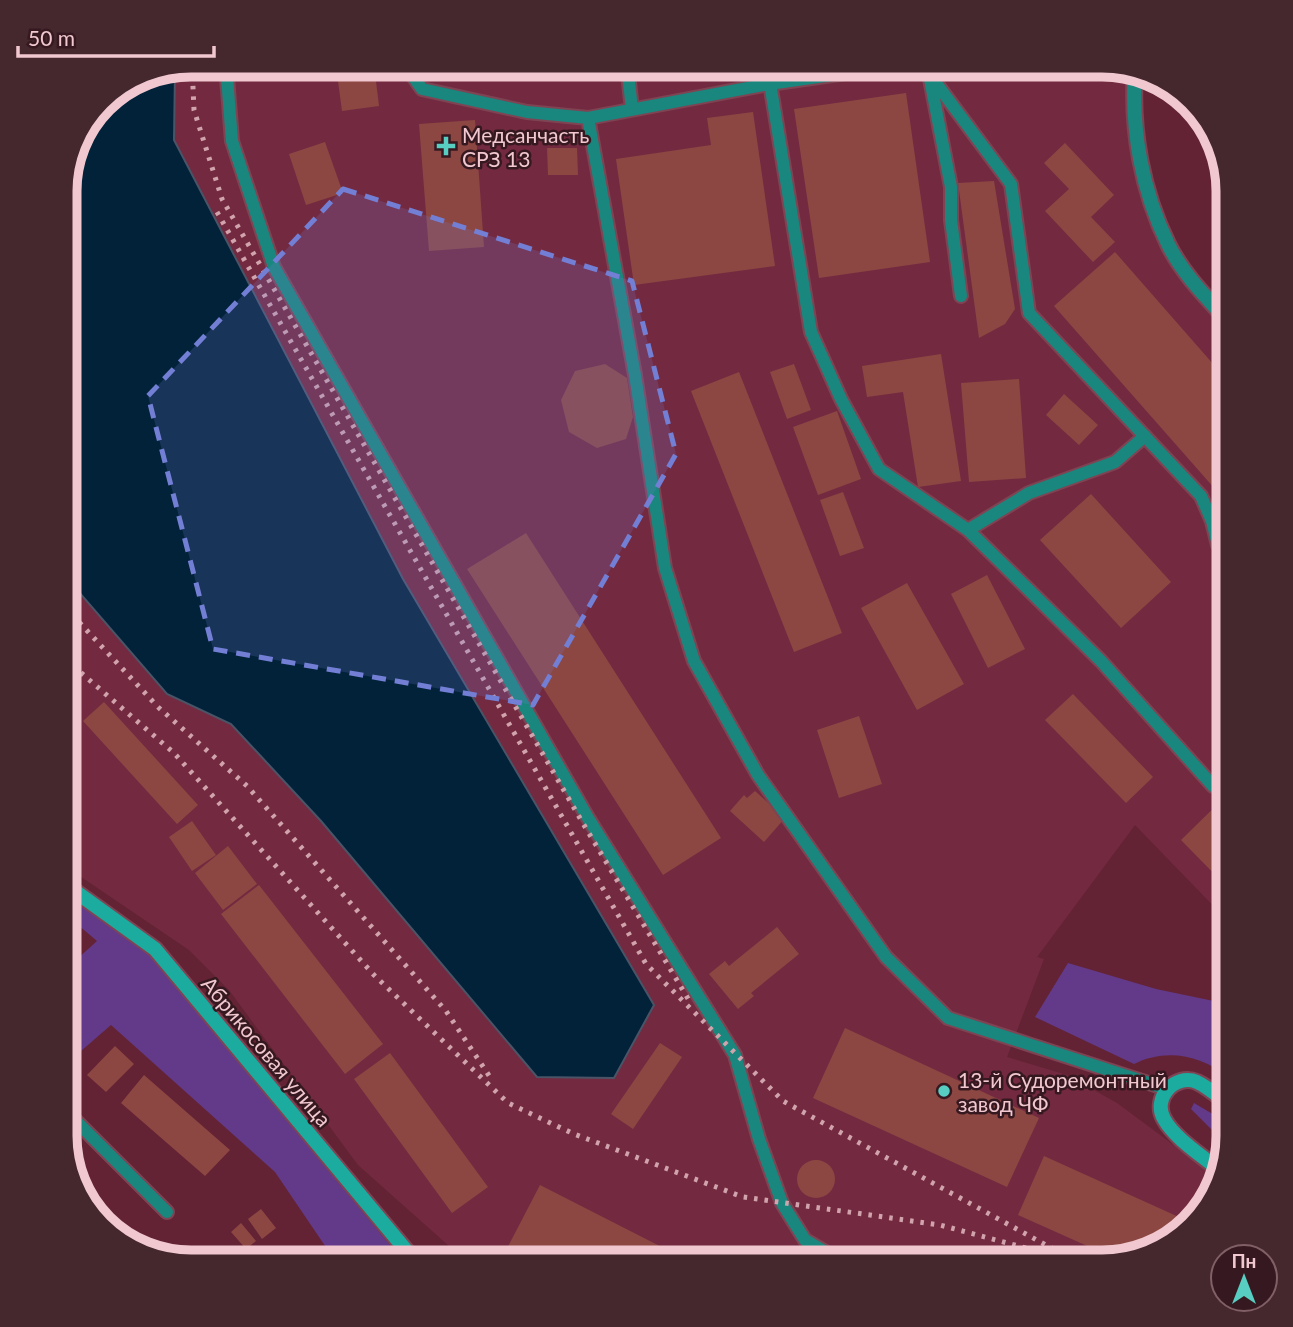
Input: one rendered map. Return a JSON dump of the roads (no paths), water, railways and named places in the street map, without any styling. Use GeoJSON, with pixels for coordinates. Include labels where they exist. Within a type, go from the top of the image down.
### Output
{"type":"FeatureCollection","features":[{"type":"Feature","properties":{"kind":"main road","name":"Абрикосовая улица"},"geometry":{"type":"LineString","coordinates":[[77,893],[155,949],[406,1250]]}},
{"type":"Feature","properties":{"kind":"main road"},"geometry":{"type":"LineString","coordinates":[[1212,1164],[1165,1121],[1161,1104],[1167,1089],[1182,1081],[1199,1082],[1216,1095]]}},
{"type":"Feature","properties":{"kind":"street"},"geometry":{"type":"LineString","coordinates":[[1134,82],[1132,112],[1143,172],[1169,245],[1216,308]]}},
{"type":"Feature","properties":{"kind":"lane"},"geometry":{"type":"LineString","coordinates":[[227,77],[232,141],[274,267],[588,818],[736,1055],[759,1139],[782,1203],[805,1240],[822,1250]]}},
{"type":"Feature","properties":{"kind":"lane"},"geometry":{"type":"LineString","coordinates":[[414,77],[422,89],[527,111],[588,118],[818,77]]}},
{"type":"Feature","properties":{"kind":"lane"},"geometry":{"type":"LineString","coordinates":[[628,77],[632,109]]}},
{"type":"Feature","properties":{"kind":"lane"},"geometry":{"type":"LineString","coordinates":[[768,77],[811,332],[841,399],[879,469],[968,530],[1101,661],[1213,786]]}},
{"type":"Feature","properties":{"kind":"lane"},"geometry":{"type":"LineString","coordinates":[[930,77],[951,187],[951,220],[961,296]]}},
{"type":"Feature","properties":{"kind":"lane"},"geometry":{"type":"LineString","coordinates":[[931,77],[1011,184],[1030,313],[1201,496],[1216,537]]}},
{"type":"Feature","properties":{"kind":"lane"},"geometry":{"type":"LineString","coordinates":[[588,118],[635,375],[665,568],[694,661],[758,775],[886,957],[948,1018],[1167,1089]]}},
{"type":"Feature","properties":{"kind":"lane"},"geometry":{"type":"LineString","coordinates":[[968,530],[1028,494],[1115,462],[1145,436]]}},
{"type":"Feature","properties":{"kind":"lane"},"geometry":{"type":"LineString","coordinates":[[77,1122],[167,1212]]}},
{"type":"Feature","properties":{"kind":"water"},"geometry":{"type":"Polygon","coordinates":[[[175,78],[174,140],[403,579],[654,1005],[614,1078],[537,1077],[321,821],[231,724],[167,694],[77,590],[77,183],[86,147],[110,110],[147,86],[175,78]]]}},
{"type":"Feature","properties":{"kind":"railway"},"geometry":{"type":"LineString","coordinates":[[193,77],[194,110],[222,199],[581,820],[690,1002]]}},
{"type":"Feature","properties":{"kind":"railway"},"geometry":{"type":"LineString","coordinates":[[217,212],[646,964],[783,1101],[1055,1250]]}},
{"type":"Feature","properties":{"kind":"railway"},"geometry":{"type":"LineString","coordinates":[[77,620],[158,707],[247,786],[446,1011],[492,1080]]}},
{"type":"Feature","properties":{"kind":"railway"},"geometry":{"type":"LineString","coordinates":[[77,669],[174,753],[374,975],[508,1103],[574,1134],[743,1197],[940,1225],[1033,1250]]}},
{"type":"Feature","properties":{"kind":"place","name":"Медсанчасть СРЗ 13"},"geometry":{"type":"Point","coordinates":[446,146]}},
{"type":"Feature","properties":{"kind":"place","name":"13-й Судоремонтный завод ЧФ"},"geometry":{"type":"Point","coordinates":[944,1091]}}]}
